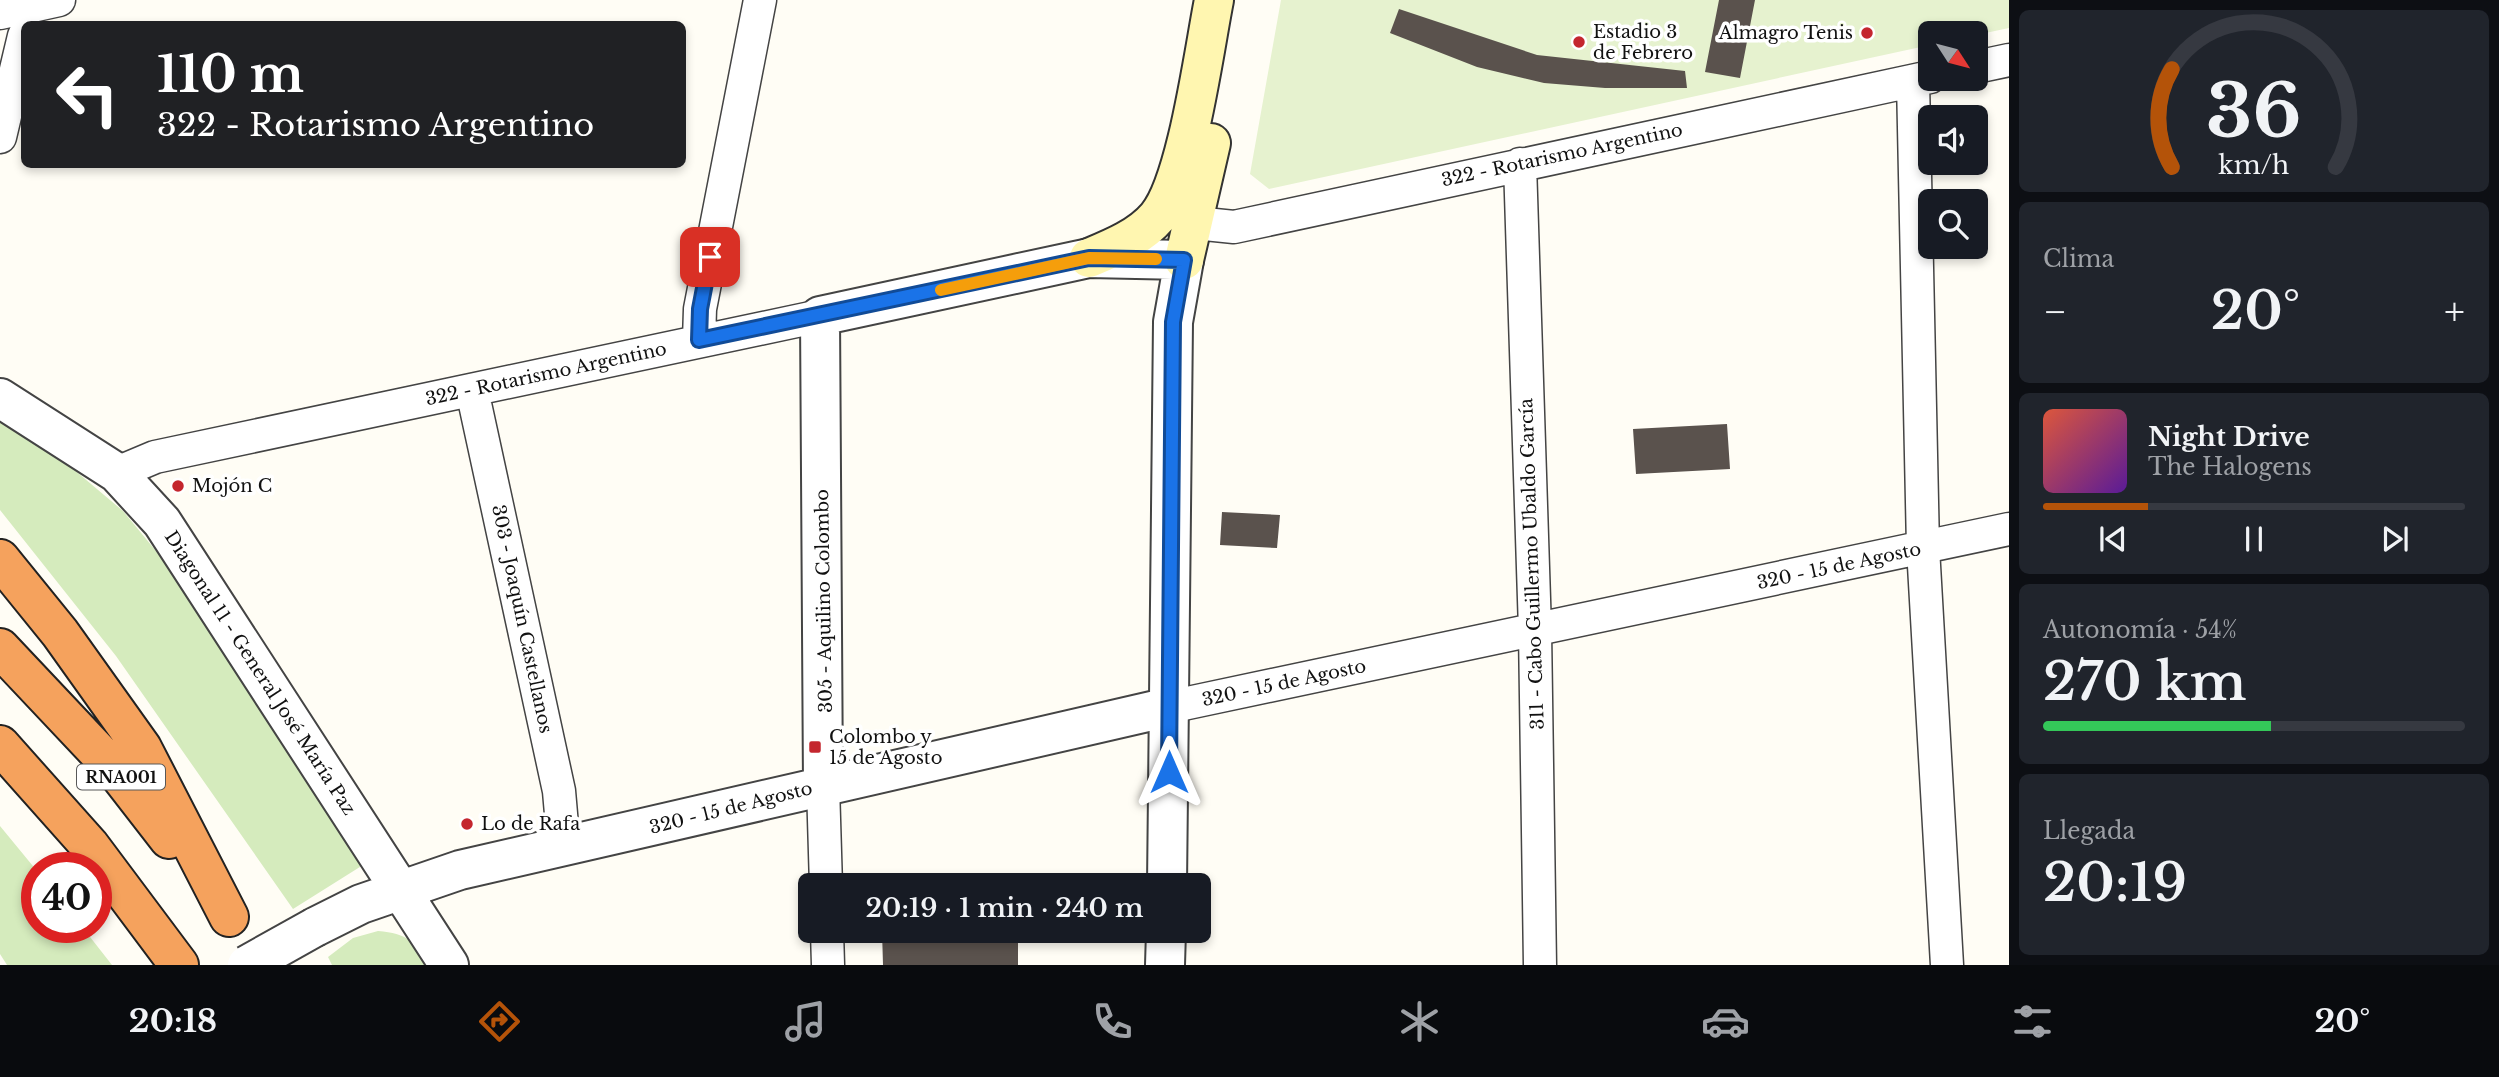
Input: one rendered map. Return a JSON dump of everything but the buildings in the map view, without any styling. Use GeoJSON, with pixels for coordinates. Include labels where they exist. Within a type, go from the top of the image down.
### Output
{"type":"FeatureCollection","features":[{"type":"Feature","properties":{"kind":"highway"},"geometry":{"type":"LineString","coordinates":[[0,559],[60,633],[142,748],[229,917]]}},
{"type":"Feature","properties":{"kind":"highway","name":"RNA001"},"geometry":{"type":"LineString","coordinates":[[0,648],[117,772],[229,917],[260,965]]}},
{"type":"Feature","properties":{"kind":"highway"},"geometry":{"type":"LineString","coordinates":[[0,745],[90,846],[179,965]]}},
{"type":"Feature","properties":{"kind":"highway"},"geometry":{"type":"LineString","coordinates":[[0,777],[90,846]]}},
{"type":"Feature","properties":{"kind":"main road"},"geometry":{"type":"LineString","coordinates":[[1089,258],[1138,234],[1157,217],[1168,200],[1185,144],[1214,0]]}},
{"type":"Feature","properties":{"kind":"main road"},"geometry":{"type":"LineString","coordinates":[[1184,260],[1195,223],[1240,0]]}},
{"type":"Feature","properties":{"kind":"street"},"geometry":{"type":"LineString","coordinates":[[699,340],[700,309],[761,0]]}},
{"type":"Feature","properties":{"kind":"street"},"geometry":{"type":"LineString","coordinates":[[0,13],[38,8]]}},
{"type":"Feature","properties":{"kind":"street"},"geometry":{"type":"LineString","coordinates":[[0,137],[21,49]]}},
{"type":"Feature","properties":{"kind":"street"},"geometry":{"type":"LineString","coordinates":[[1988,64],[2009,60]]}},
{"type":"Feature","properties":{"kind":"street","name":"322 - Rotarismo Argentino"},"geometry":{"type":"LineString","coordinates":[[1195,223],[1234,227],[1918,80]]}},
{"type":"Feature","properties":{"kind":"street"},"geometry":{"type":"LineString","coordinates":[[1922,91],[1923,548],[1947,965]]}},
{"type":"Feature","properties":{"kind":"street","name":"311 - Cabo Guillermo Ubaldo García"},"geometry":{"type":"LineString","coordinates":[[1520,164],[1535,630],[1540,965]]}},
{"type":"Feature","properties":{"kind":"street","name":"322 - Rotarismo Argentino"},"geometry":{"type":"LineString","coordinates":[[117,473],[155,457],[1089,258],[1184,260]]}},
{"type":"Feature","properties":{"kind":"street"},"geometry":{"type":"LineString","coordinates":[[1167,873],[1173,322],[1184,260]]}},
{"type":"Feature","properties":{"kind":"street","name":"305 - Aquilino Colombo"},"geometry":{"type":"LineString","coordinates":[[820,316],[826,873]]}},
{"type":"Feature","properties":{"kind":"street","name":"303 - Joaquín Castellanos"},"geometry":{"type":"LineString","coordinates":[[472,390],[559,791],[564,848]]}},
{"type":"Feature","properties":{"kind":"street","name":"Diagonal 11 - General José María Paz"},"geometry":{"type":"LineString","coordinates":[[0,398],[117,473],[162,522],[186,555],[449,965]]}},
{"type":"Feature","properties":{"kind":"street","name":"320 - 15 de Agosto"},"geometry":{"type":"LineString","coordinates":[[247,965],[361,904],[460,870],[1169,708],[2009,530]]}},
{"type":"Feature","properties":{"kind":"street"},"geometry":{"type":"LineString","coordinates":[[827,943],[828,965]]}},
{"type":"Feature","properties":{"kind":"street"},"geometry":{"type":"LineString","coordinates":[[1165,965],[1166,943]]}},
{"type":"Feature","properties":{"kind":"green space"},"geometry":{"type":"Polygon","coordinates":[[[1281,0],[2009,0],[2009,28],[1988,32],[1988,21],[1918,21],[1918,48],[1269,189],[1250,174],[1281,0]]]}},
{"type":"Feature","properties":{"kind":"green space"},"geometry":{"type":"Polygon","coordinates":[[[0,416],[46,446],[123,511],[217,625],[371,860],[293,909],[116,656],[0,510],[0,416]]]}},
{"type":"Feature","properties":{"kind":"green space"},"geometry":{"type":"Polygon","coordinates":[[[0,826],[21,852],[21,943],[95,943],[112,965],[7,965],[0,954],[0,826]]]}},
{"type":"Feature","properties":{"kind":"green space"},"geometry":{"type":"Polygon","coordinates":[[[378,931],[403,936],[419,950],[430,965],[332,965],[328,957],[353,938],[378,931]]]}},
{"type":"Feature","properties":{"kind":"slow traffic"},"geometry":{"type":"LineString","coordinates":[[941,290],[1089,258],[1156,259]]}},
{"type":"Feature","properties":{"kind":"place","name":"Almagro Tenis"},"geometry":{"type":"Point","coordinates":[1867,33]}},
{"type":"Feature","properties":{"kind":"place","name":"Estadio 3 de Febrero"},"geometry":{"type":"Point","coordinates":[1579,42]}},
{"type":"Feature","properties":{"kind":"place","name":"Mojón C"},"geometry":{"type":"Point","coordinates":[178,486]}},
{"type":"Feature","properties":{"kind":"place","name":"Colombo y 15 de Agosto"},"geometry":{"type":"Point","coordinates":[815,747]}},
{"type":"Feature","properties":{"kind":"place","name":"Lo de Rafa"},"geometry":{"type":"Point","coordinates":[467,824]}},
{"type":"Feature","properties":{"kind":"route"},"geometry":{"type":"LineString","coordinates":[[710,257],[700,309],[699,340],[1089,258],[1184,260],[1173,322],[1169,772]]}}]}
